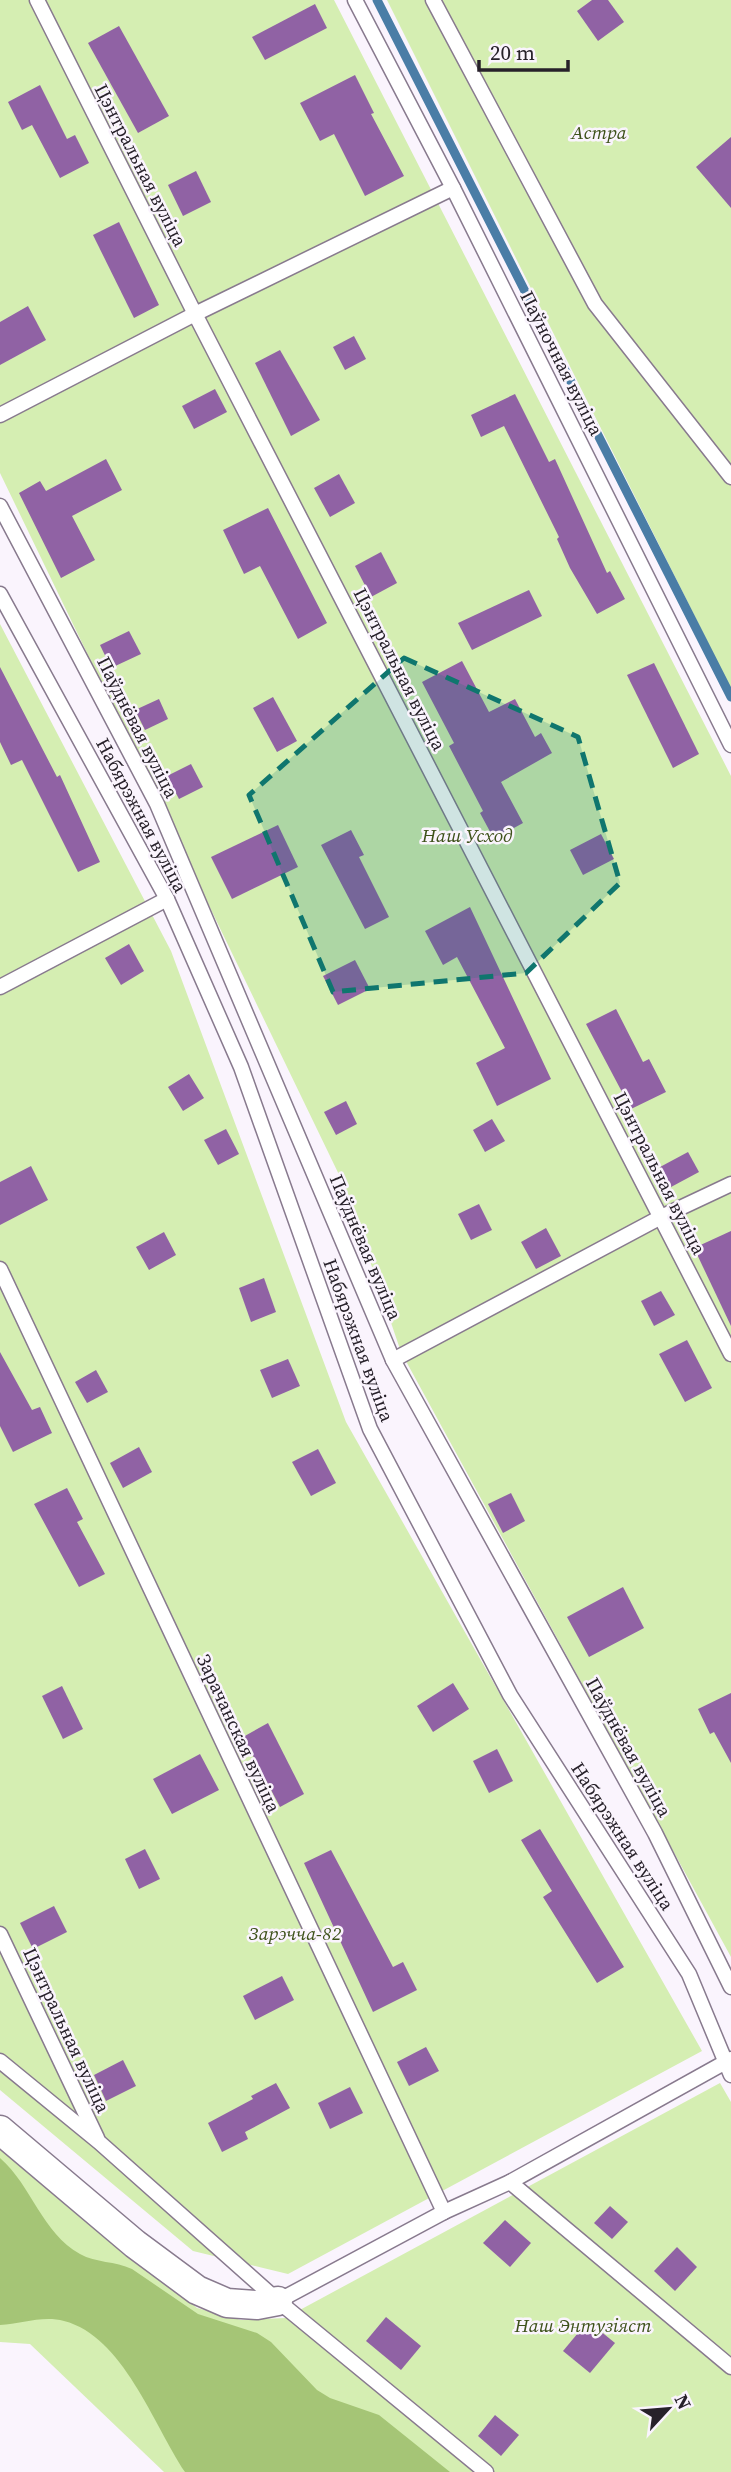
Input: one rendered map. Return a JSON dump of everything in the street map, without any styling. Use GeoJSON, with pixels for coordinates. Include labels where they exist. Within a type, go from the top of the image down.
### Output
{"type":"FeatureCollection","features":[{"type":"Feature","properties":{"kind":"street"},"geometry":{"type":"LineString","coordinates":[[0,2130],[135,2244],[197,2290],[227,2303],[257,2305],[278,2301]]}},
{"type":"Feature","properties":{"kind":"lane","name":"Цэнтральная вуліца"},"geometry":{"type":"LineString","coordinates":[[37,0],[195,314],[731,1354]]}},
{"type":"Feature","properties":{"kind":"lane","name":"Паўночная вуліца"},"geometry":{"type":"LineString","coordinates":[[355,0],[453,188],[731,745]]}},
{"type":"Feature","properties":{"kind":"lane"},"geometry":{"type":"LineString","coordinates":[[433,0],[595,304],[731,477]]}},
{"type":"Feature","properties":{"kind":"lane"},"geometry":{"type":"LineString","coordinates":[[0,415],[195,314],[453,188]]}},
{"type":"Feature","properties":{"kind":"lane","name":"Паўднёвая вуліца"},"geometry":{"type":"LineString","coordinates":[[0,506],[157,804],[393,1360],[655,1833],[731,1987]]}},
{"type":"Feature","properties":{"kind":"lane","name":"Набярэжная вуліца"},"geometry":{"type":"LineString","coordinates":[[0,594],[167,899],[241,1067],[370,1429],[510,1695],[689,1974],[729,2065]]}},
{"type":"Feature","properties":{"kind":"lane"},"geometry":{"type":"LineString","coordinates":[[0,987],[167,899]]}},
{"type":"Feature","properties":{"kind":"lane"},"geometry":{"type":"LineString","coordinates":[[393,1360],[661,1217],[731,1184]]}},
{"type":"Feature","properties":{"kind":"lane","name":"Зарачанская вуліца"},"geometry":{"type":"LineString","coordinates":[[0,1269],[444,2212]]}},
{"type":"Feature","properties":{"kind":"lane","name":"Цэнтральная вуліца"},"geometry":{"type":"LineString","coordinates":[[0,1934],[99,2142]]}},
{"type":"Feature","properties":{"kind":"lane"},"geometry":{"type":"LineString","coordinates":[[0,2061],[99,2142],[278,2301],[486,2472]]}},
{"type":"Feature","properties":{"kind":"lane"},"geometry":{"type":"LineString","coordinates":[[278,2301],[444,2212],[510,2182],[729,2065]]}},
{"type":"Feature","properties":{"kind":"lane"},"geometry":{"type":"LineString","coordinates":[[510,2182],[731,2367]]}},
{"type":"Feature","properties":{"kind":"highlighted area"},"geometry":{"type":"Polygon","coordinates":[[[404,658],[578,737],[620,883],[526,973],[333,992],[249,795],[404,658]]]}},
{"type":"Feature","properties":{"kind":"green space","name":"Наш Усход"},"geometry":{"type":"Polygon","coordinates":[[[0,0],[334,0],[731,776],[731,1957],[401,1352],[344,1185],[0,473],[0,0]]]}},
{"type":"Feature","properties":{"kind":"green space","name":"Астра"},"geometry":{"type":"Polygon","coordinates":[[[387,0],[731,0],[731,689],[387,0]]]}},
{"type":"Feature","properties":{"kind":"green space","name":"Зарэчча-82"},"geometry":{"type":"Polygon","coordinates":[[[0,624],[171,951],[346,1422],[702,2051],[288,2274],[193,2251],[0,2090],[0,624]]]}},
{"type":"Feature","properties":{"kind":"green space","name":"Наш Энтузіяст"},"geometry":{"type":"Polygon","coordinates":[[[720,2083],[731,2102],[731,2472],[164,2472],[30,2344],[0,2342],[0,2144],[197,2308],[241,2320],[285,2318],[720,2083]]]}},
{"type":"Feature","properties":{"kind":"green space"},"geometry":{"type":"Polygon","coordinates":[[[0,2158],[21,2182],[46,2222],[67,2245],[86,2257],[132,2269],[198,2314],[257,2333],[271,2342],[317,2390],[330,2398],[379,2415],[450,2472],[185,2472],[135,2384],[103,2344],[85,2330],[56,2319],[0,2325],[0,2158]]]}},
{"type":"Feature","properties":{"kind":"building"},"geometry":{"type":"Polygon","coordinates":[[[592,0],[608,0],[624,22],[598,41],[577,11],[592,0]]]}},
{"type":"Feature","properties":{"kind":"building"},"geometry":{"type":"Polygon","coordinates":[[[315,4],[327,28],[265,60],[252,37],[315,4]]]}},
{"type":"Feature","properties":{"kind":"building"},"geometry":{"type":"Polygon","coordinates":[[[119,26],[169,116],[138,133],[88,43],[119,26]]]}},
{"type":"Feature","properties":{"kind":"building"},"geometry":{"type":"Polygon","coordinates":[[[355,75],[374,113],[371,114],[404,176],[365,196],[334,134],[320,141],[300,103],[355,75]]]}},
{"type":"Feature","properties":{"kind":"building"},"geometry":{"type":"Polygon","coordinates":[[[40,85],[67,139],[75,135],[89,163],[60,178],[32,125],[22,130],[8,102],[40,85]]]}},
{"type":"Feature","properties":{"kind":"building"},"geometry":{"type":"Polygon","coordinates":[[[731,137],[731,208],[696,167],[731,137]]]}},
{"type":"Feature","properties":{"kind":"building"},"geometry":{"type":"Polygon","coordinates":[[[196,171],[211,202],[183,216],[168,185],[196,171]]]}},
{"type":"Feature","properties":{"kind":"building"},"geometry":{"type":"Polygon","coordinates":[[[119,222],[159,305],[134,318],[93,235],[119,222]]]}},
{"type":"Feature","properties":{"kind":"building"},"geometry":{"type":"Polygon","coordinates":[[[28,306],[46,340],[0,365],[0,322],[28,306]]]}},
{"type":"Feature","properties":{"kind":"building"},"geometry":{"type":"Polygon","coordinates":[[[354,336],[366,359],[345,370],[333,347],[354,336]]]}},
{"type":"Feature","properties":{"kind":"building"},"geometry":{"type":"Polygon","coordinates":[[[280,350],[320,420],[291,436],[255,363],[280,350]]]}},
{"type":"Feature","properties":{"kind":"building"},"geometry":{"type":"Polygon","coordinates":[[[215,389],[227,412],[194,429],[182,406],[215,389]]]}},
{"type":"Feature","properties":{"kind":"building"},"geometry":{"type":"Polygon","coordinates":[[[515,394],[549,462],[555,459],[607,573],[610,571],[625,599],[597,614],[570,568],[557,539],[559,537],[504,426],[481,437],[471,415],[515,394]]]}},
{"type":"Feature","properties":{"kind":"building"},"geometry":{"type":"Polygon","coordinates":[[[106,459],[122,490],[72,516],[95,560],[61,578],[19,493],[40,481],[46,491],[106,459]]]}},
{"type":"Feature","properties":{"kind":"building"},"geometry":{"type":"Polygon","coordinates":[[[339,474],[355,503],[330,517],[314,488],[339,474]]]}},
{"type":"Feature","properties":{"kind":"building"},"geometry":{"type":"Polygon","coordinates":[[[268,508],[327,623],[298,639],[260,566],[244,574],[223,530],[268,508]]]}},
{"type":"Feature","properties":{"kind":"building"},"geometry":{"type":"Polygon","coordinates":[[[381,552],[397,583],[371,597],[355,566],[381,552]]]}},
{"type":"Feature","properties":{"kind":"building"},"geometry":{"type":"Polygon","coordinates":[[[529,590],[542,616],[472,650],[458,623],[529,590]]]}},
{"type":"Feature","properties":{"kind":"building"},"geometry":{"type":"Polygon","coordinates":[[[129,631],[141,654],[111,668],[100,645],[129,631]]]}},
{"type":"Feature","properties":{"kind":"building"},"geometry":{"type":"Polygon","coordinates":[[[462,661],[489,712],[515,699],[535,737],[541,733],[552,753],[501,782],[523,823],[494,839],[480,813],[483,811],[449,746],[454,743],[422,682],[462,661]]]}},
{"type":"Feature","properties":{"kind":"building"},"geometry":{"type":"Polygon","coordinates":[[[654,663],[699,754],[673,768],[627,675],[654,663]]]}},
{"type":"Feature","properties":{"kind":"building"},"geometry":{"type":"Polygon","coordinates":[[[0,667],[57,777],[60,775],[100,862],[78,872],[22,760],[11,765],[0,742],[0,667]]]}},
{"type":"Feature","properties":{"kind":"building"},"geometry":{"type":"Polygon","coordinates":[[[273,697],[297,741],[277,752],[253,708],[273,697]]]}},
{"type":"Feature","properties":{"kind":"building"},"geometry":{"type":"Polygon","coordinates":[[[159,699],[168,719],[145,730],[135,710],[159,699]]]}},
{"type":"Feature","properties":{"kind":"building"},"geometry":{"type":"Polygon","coordinates":[[[191,764],[203,787],[179,799],[167,776],[191,764]]]}},
{"type":"Feature","properties":{"kind":"building"},"geometry":{"type":"Polygon","coordinates":[[[278,825],[298,867],[232,899],[211,857],[278,825]]]}},
{"type":"Feature","properties":{"kind":"building"},"geometry":{"type":"Polygon","coordinates":[[[351,830],[364,855],[359,857],[389,917],[365,929],[321,845],[351,830]]]}},
{"type":"Feature","properties":{"kind":"building"},"geometry":{"type":"Polygon","coordinates":[[[601,834],[614,859],[583,875],[570,850],[601,834]]]}},
{"type":"Feature","properties":{"kind":"building"},"geometry":{"type":"Polygon","coordinates":[[[470,907],[551,1079],[497,1106],[476,1063],[505,1048],[457,957],[443,965],[425,931],[470,907]]]}},
{"type":"Feature","properties":{"kind":"building"},"geometry":{"type":"Polygon","coordinates":[[[129,944],[144,971],[121,985],[105,958],[129,944]]]}},
{"type":"Feature","properties":{"kind":"building"},"geometry":{"type":"Polygon","coordinates":[[[355,960],[370,989],[338,1005],[323,976],[355,960]]]}},
{"type":"Feature","properties":{"kind":"building"},"geometry":{"type":"Polygon","coordinates":[[[616,1009],[643,1062],[649,1059],[666,1092],[631,1109],[586,1024],[616,1009]]]}},
{"type":"Feature","properties":{"kind":"building"},"geometry":{"type":"Polygon","coordinates":[[[189,1074],[204,1098],[183,1111],[168,1087],[189,1074]]]}},
{"type":"Feature","properties":{"kind":"building"},"geometry":{"type":"Polygon","coordinates":[[[346,1101],[357,1124],[336,1135],[324,1112],[346,1101]]]}},
{"type":"Feature","properties":{"kind":"building"},"geometry":{"type":"Polygon","coordinates":[[[492,1119],[505,1141],[485,1152],[473,1130],[492,1119]]]}},
{"type":"Feature","properties":{"kind":"building"},"geometry":{"type":"Polygon","coordinates":[[[226,1129],[239,1154],[218,1165],[204,1140],[226,1129]]]}},
{"type":"Feature","properties":{"kind":"building"},"geometry":{"type":"Polygon","coordinates":[[[688,1152],[699,1172],[671,1187],[660,1167],[688,1152]]]}},
{"type":"Feature","properties":{"kind":"building"},"geometry":{"type":"Polygon","coordinates":[[[31,1166],[48,1200],[0,1225],[0,1182],[31,1166]]]}},
{"type":"Feature","properties":{"kind":"building"},"geometry":{"type":"Polygon","coordinates":[[[479,1204],[492,1230],[471,1240],[458,1214],[479,1204]]]}},
{"type":"Feature","properties":{"kind":"building"},"geometry":{"type":"Polygon","coordinates":[[[546,1228],[561,1256],[536,1269],[521,1242],[546,1228]]]}},
{"type":"Feature","properties":{"kind":"building"},"geometry":{"type":"Polygon","coordinates":[[[731,1231],[731,1326],[694,1248],[731,1231]]]}},
{"type":"Feature","properties":{"kind":"building"},"geometry":{"type":"Polygon","coordinates":[[[164,1232],[176,1255],[149,1270],[136,1247],[164,1232]]]}},
{"type":"Feature","properties":{"kind":"building"},"geometry":{"type":"Polygon","coordinates":[[[264,1278],[276,1312],[251,1322],[239,1288],[264,1278]]]}},
{"type":"Feature","properties":{"kind":"building"},"geometry":{"type":"Polygon","coordinates":[[[661,1291],[675,1315],[654,1326],[641,1301],[661,1291]]]}},
{"type":"Feature","properties":{"kind":"building"},"geometry":{"type":"Polygon","coordinates":[[[687,1340],[712,1388],[685,1402],[659,1354],[687,1340]]]}},
{"type":"Feature","properties":{"kind":"building"},"geometry":{"type":"Polygon","coordinates":[[[0,1352],[32,1410],[40,1407],[52,1433],[13,1452],[0,1426],[0,1352]]]}},
{"type":"Feature","properties":{"kind":"building"},"geometry":{"type":"Polygon","coordinates":[[[288,1359],[300,1386],[272,1398],[260,1370],[288,1359]]]}},
{"type":"Feature","properties":{"kind":"building"},"geometry":{"type":"Polygon","coordinates":[[[96,1370],[108,1392],[87,1403],[75,1382],[96,1370]]]}},
{"type":"Feature","properties":{"kind":"building"},"geometry":{"type":"Polygon","coordinates":[[[139,1447],[152,1472],[123,1488],[110,1463],[139,1447]]]}},
{"type":"Feature","properties":{"kind":"building"},"geometry":{"type":"Polygon","coordinates":[[[318,1449],[336,1483],[311,1496],[292,1462],[318,1449]]]}},
{"type":"Feature","properties":{"kind":"building"},"geometry":{"type":"Polygon","coordinates":[[[67,1488],[83,1519],[77,1522],[105,1574],[79,1587],[34,1504],[67,1488]]]}},
{"type":"Feature","properties":{"kind":"building"},"geometry":{"type":"Polygon","coordinates":[[[511,1493],[525,1521],[503,1533],[488,1504],[511,1493]]]}},
{"type":"Feature","properties":{"kind":"building"},"geometry":{"type":"Polygon","coordinates":[[[623,1587],[644,1628],[589,1657],[567,1617],[623,1587]]]}},
{"type":"Feature","properties":{"kind":"building"},"geometry":{"type":"Polygon","coordinates":[[[453,1683],[469,1709],[433,1732],[417,1706],[453,1683]]]}},
{"type":"Feature","properties":{"kind":"building"},"geometry":{"type":"Polygon","coordinates":[[[62,1686],[83,1729],[63,1739],[42,1696],[62,1686]]]}},
{"type":"Feature","properties":{"kind":"building"},"geometry":{"type":"Polygon","coordinates":[[[731,1693],[731,1763],[714,1732],[710,1734],[698,1709],[731,1693]]]}},
{"type":"Feature","properties":{"kind":"building"},"geometry":{"type":"Polygon","coordinates":[[[268,1723],[304,1794],[280,1807],[243,1737],[268,1723]]]}},
{"type":"Feature","properties":{"kind":"building"},"geometry":{"type":"Polygon","coordinates":[[[497,1749],[513,1781],[489,1793],[473,1761],[497,1749]]]}},
{"type":"Feature","properties":{"kind":"building"},"geometry":{"type":"Polygon","coordinates":[[[200,1754],[219,1790],[172,1814],[153,1779],[200,1754]]]}},
{"type":"Feature","properties":{"kind":"building"},"geometry":{"type":"Polygon","coordinates":[[[540,1829],[624,1967],[597,1983],[543,1897],[552,1891],[521,1840],[540,1829]]]}},
{"type":"Feature","properties":{"kind":"building"},"geometry":{"type":"Polygon","coordinates":[[[145,1849],[160,1879],[139,1889],[125,1859],[145,1849]]]}},
{"type":"Feature","properties":{"kind":"building"},"geometry":{"type":"Polygon","coordinates":[[[331,1850],[393,1967],[403,1962],[417,1990],[373,2012],[304,1863],[331,1850]]]}},
{"type":"Feature","properties":{"kind":"building"},"geometry":{"type":"Polygon","coordinates":[[[54,1906],[67,1932],[33,1949],[20,1923],[54,1906]]]}},
{"type":"Feature","properties":{"kind":"building"},"geometry":{"type":"Polygon","coordinates":[[[282,1976],[294,2000],[255,2020],[243,1996],[282,1976]]]}},
{"type":"Feature","properties":{"kind":"building"},"geometry":{"type":"Polygon","coordinates":[[[426,2047],[439,2071],[409,2086],[397,2062],[426,2047]]]}},
{"type":"Feature","properties":{"kind":"building"},"geometry":{"type":"Polygon","coordinates":[[[123,2060],[136,2086],[106,2101],[94,2075],[123,2060]]]}},
{"type":"Feature","properties":{"kind":"building"},"geometry":{"type":"Polygon","coordinates":[[[276,2083],[290,2108],[245,2132],[248,2139],[222,2152],[208,2123],[253,2099],[251,2096],[276,2083]]]}},
{"type":"Feature","properties":{"kind":"building"},"geometry":{"type":"Polygon","coordinates":[[[350,2087],[363,2113],[330,2129],[318,2103],[350,2087]]]}},
{"type":"Feature","properties":{"kind":"building"},"geometry":{"type":"Polygon","coordinates":[[[610,2206],[628,2222],[612,2239],[594,2223],[610,2206]]]}},
{"type":"Feature","properties":{"kind":"building"},"geometry":{"type":"Polygon","coordinates":[[[505,2220],[531,2243],[510,2267],[483,2243],[505,2220]]]}},
{"type":"Feature","properties":{"kind":"building"},"geometry":{"type":"Polygon","coordinates":[[[677,2247],[697,2267],[675,2291],[654,2271],[677,2247]]]}},
{"type":"Feature","properties":{"kind":"building"},"geometry":{"type":"Polygon","coordinates":[[[386,2317],[421,2346],[401,2370],[366,2341],[386,2317]]]}},
{"type":"Feature","properties":{"kind":"building"},"geometry":{"type":"Polygon","coordinates":[[[588,2321],[615,2343],[590,2373],[563,2351],[588,2321]]]}},
{"type":"Feature","properties":{"kind":"building"},"geometry":{"type":"Polygon","coordinates":[[[495,2415],[519,2435],[501,2456],[478,2436],[495,2415]]]}},
{"type":"Feature","properties":{"kind":"waterway"},"geometry":{"type":"LineString","coordinates":[[377,0],[731,697]]}}]}
